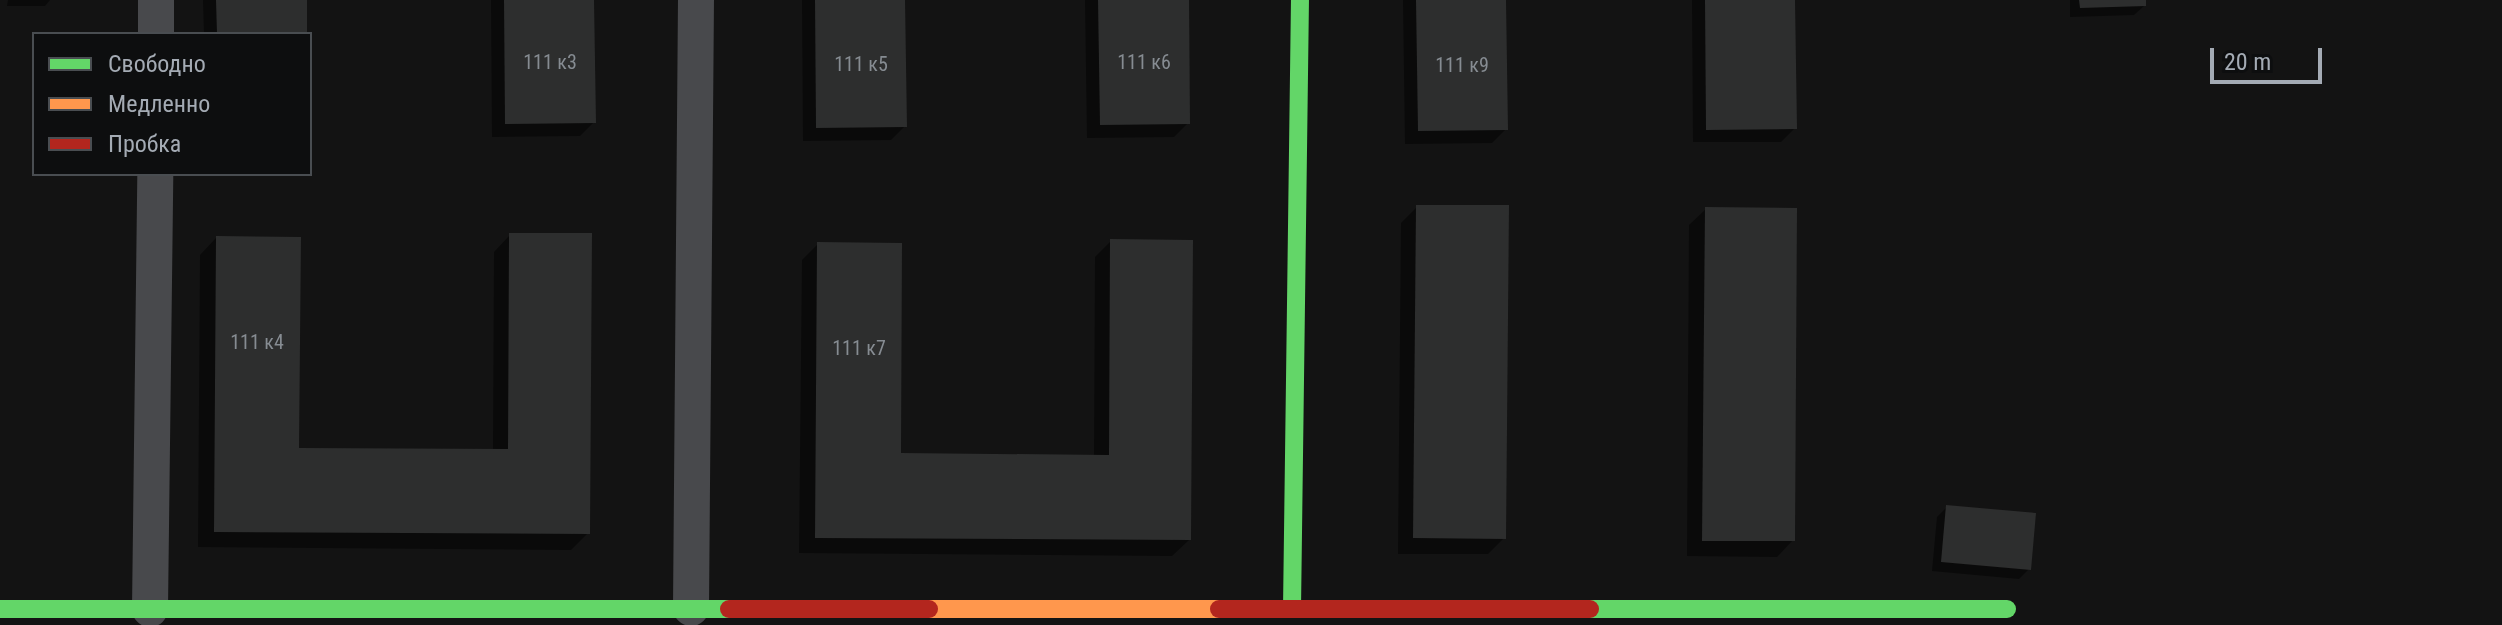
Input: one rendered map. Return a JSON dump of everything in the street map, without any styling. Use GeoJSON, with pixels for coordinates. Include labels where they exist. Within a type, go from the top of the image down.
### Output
{"type":"FeatureCollection","features":[{"type":"Feature","properties":{"kind":"street"},"geometry":{"type":"LineString","coordinates":[[156,0],[156,32]]}},
{"type":"Feature","properties":{"kind":"street"},"geometry":{"type":"LineString","coordinates":[[691,608],[696,0]]}},
{"type":"Feature","properties":{"kind":"street"},"geometry":{"type":"LineString","coordinates":[[1292,609],[1300,0]]}},
{"type":"Feature","properties":{"kind":"street"},"geometry":{"type":"LineString","coordinates":[[150,609],[155,176]]}},
{"type":"Feature","properties":{"kind":"street"},"geometry":{"type":"LineString","coordinates":[[0,609],[2007,609]]}},
{"type":"Feature","properties":{"kind":"building"},"geometry":{"type":"Polygon","coordinates":[[[216,0],[307,0],[307,32],[217,32],[216,0]]]}},
{"type":"Feature","properties":{"kind":"building"},"geometry":{"type":"Polygon","coordinates":[[[504,0],[594,0],[596,123],[505,124],[504,0]]]}},
{"type":"Feature","properties":{"kind":"building"},"geometry":{"type":"Polygon","coordinates":[[[815,0],[905,0],[907,127],[816,128],[815,0]]]}},
{"type":"Feature","properties":{"kind":"building"},"geometry":{"type":"Polygon","coordinates":[[[1098,0],[1189,0],[1190,124],[1100,125],[1098,0]]]}},
{"type":"Feature","properties":{"kind":"building"},"geometry":{"type":"Polygon","coordinates":[[[1416,0],[1506,0],[1508,130],[1418,131],[1416,0]]]}},
{"type":"Feature","properties":{"kind":"building"},"geometry":{"type":"Polygon","coordinates":[[[1705,0],[1795,0],[1797,129],[1706,130],[1705,0]]]}},
{"type":"Feature","properties":{"kind":"building"},"geometry":{"type":"Polygon","coordinates":[[[2079,0],[2146,0],[2146,6],[2080,8],[2079,0]]]}},
{"type":"Feature","properties":{"kind":"building"},"geometry":{"type":"Polygon","coordinates":[[[1416,205],[1509,205],[1506,539],[1413,538],[1416,205]]]}},
{"type":"Feature","properties":{"kind":"building"},"geometry":{"type":"Polygon","coordinates":[[[1705,207],[1797,208],[1795,541],[1702,541],[1705,207]]]}},
{"type":"Feature","properties":{"kind":"building"},"geometry":{"type":"Polygon","coordinates":[[[509,233],[592,233],[590,534],[214,532],[216,236],[301,237],[299,448],[508,449],[509,233]]]}},
{"type":"Feature","properties":{"kind":"building"},"geometry":{"type":"Polygon","coordinates":[[[1110,239],[1193,240],[1191,540],[815,538],[817,242],[902,243],[901,453],[1109,455],[1110,239]]]}},
{"type":"Feature","properties":{"kind":"building"},"geometry":{"type":"Polygon","coordinates":[[[1946,505],[2036,513],[2031,570],[1941,562],[1946,505]]]}},
{"type":"Feature","properties":{"kind":"traffic: fast"},"geometry":{"type":"LineString","coordinates":[[1292,609],[1300,0]]}},
{"type":"Feature","properties":{"kind":"traffic: fast"},"geometry":{"type":"LineString","coordinates":[[0,609],[729,609]]}},
{"type":"Feature","properties":{"kind":"traffic: fast"},"geometry":{"type":"LineString","coordinates":[[1590,609],[2007,609]]}},
{"type":"Feature","properties":{"kind":"traffic: slow"},"geometry":{"type":"LineString","coordinates":[[929,609],[1219,609]]}},
{"type":"Feature","properties":{"kind":"traffic: jam"},"geometry":{"type":"LineString","coordinates":[[729,609],[929,609]]}},
{"type":"Feature","properties":{"kind":"traffic: jam"},"geometry":{"type":"LineString","coordinates":[[1219,609],[1590,609]]}}]}
